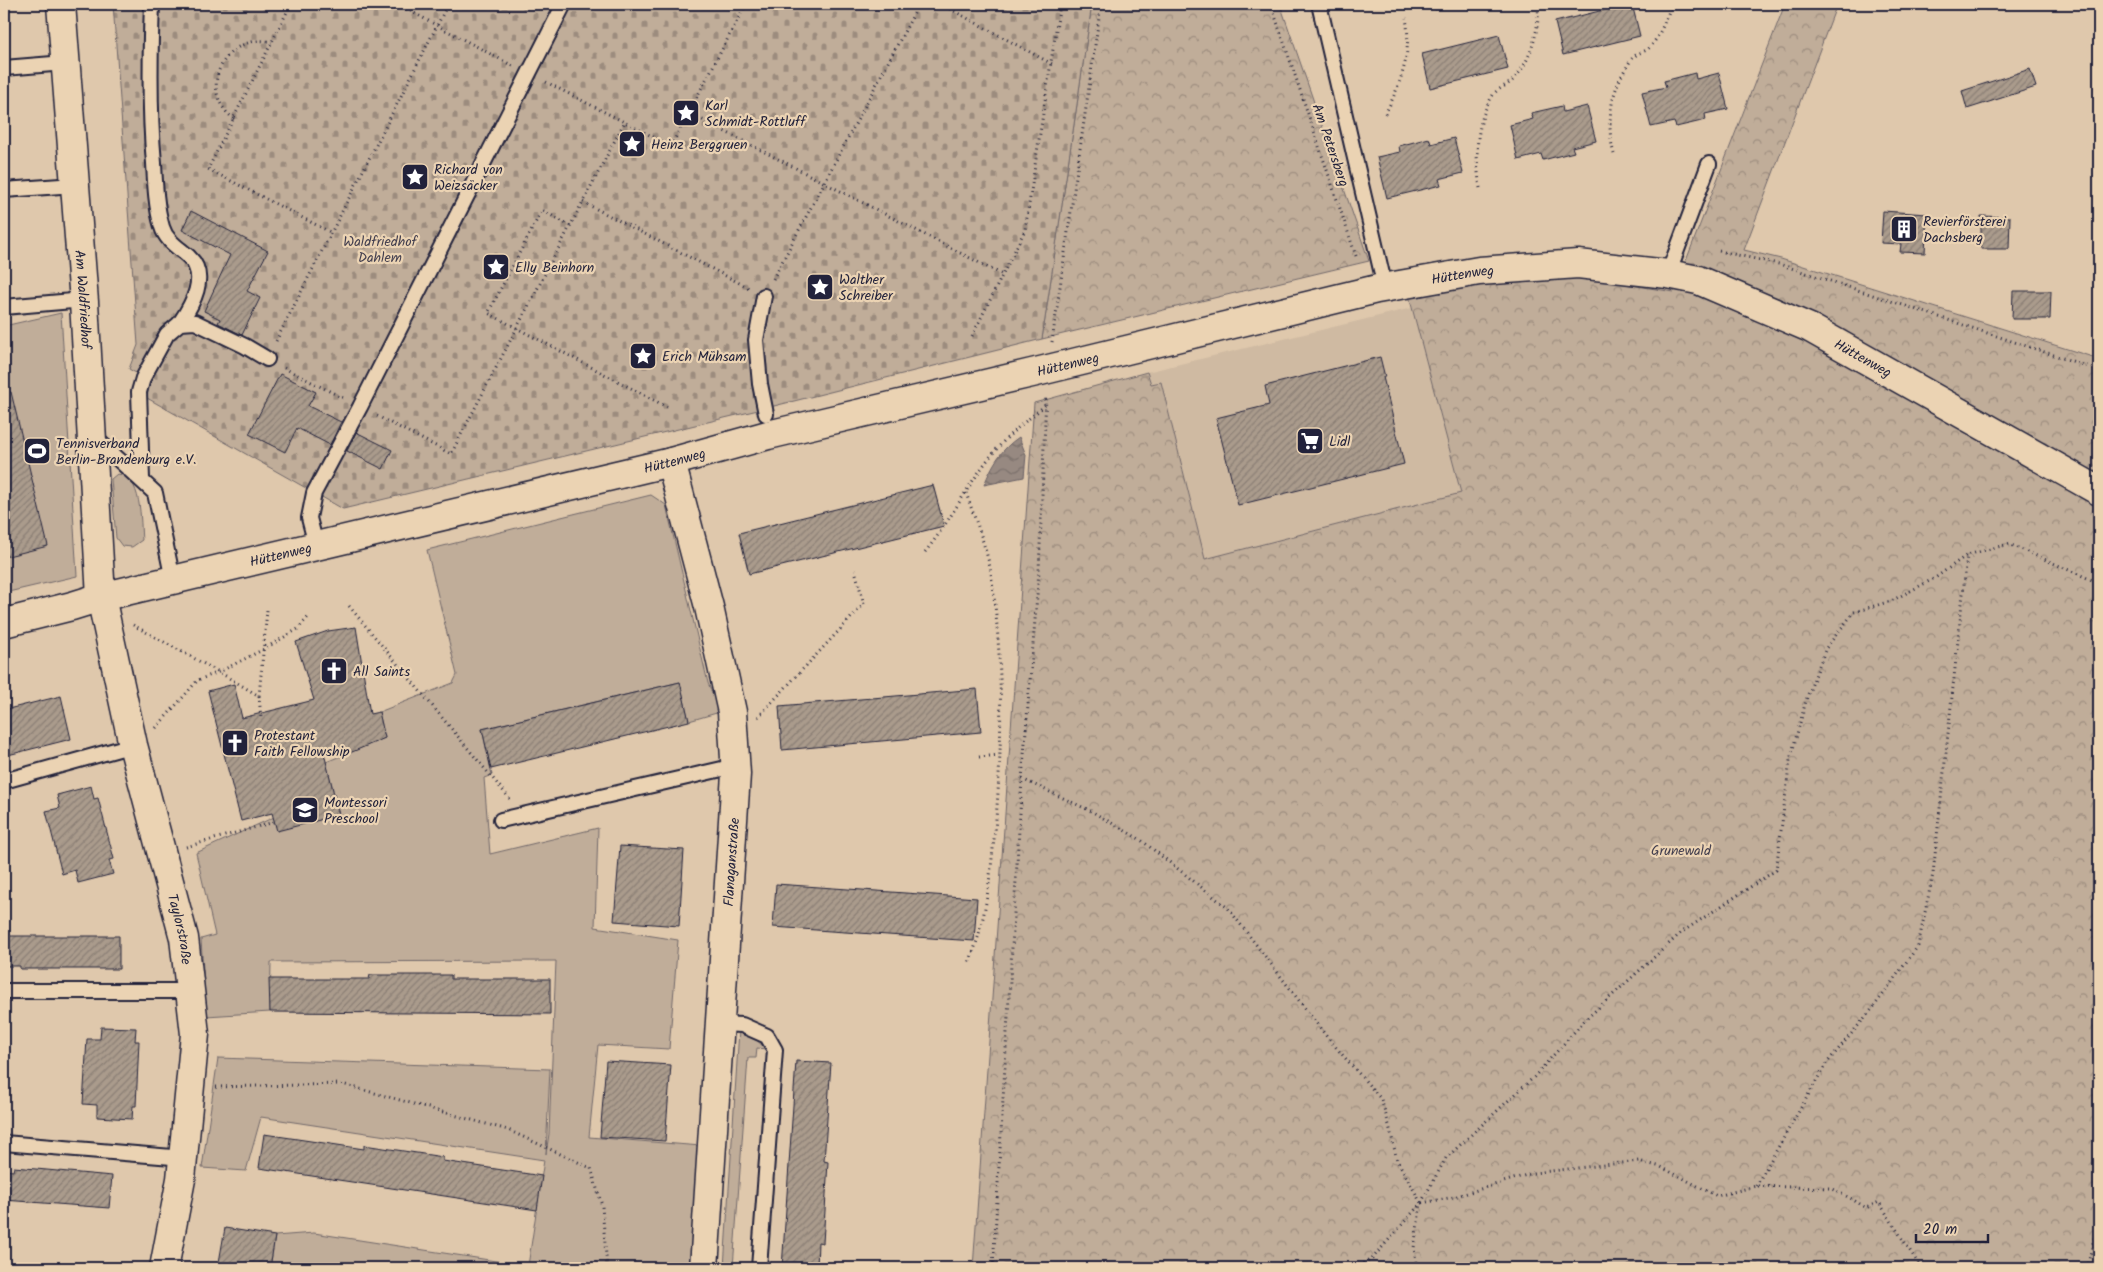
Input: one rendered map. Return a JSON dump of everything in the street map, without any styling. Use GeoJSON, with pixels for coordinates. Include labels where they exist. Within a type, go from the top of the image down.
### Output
{"type":"FeatureCollection","features":[{"type":"Feature","properties":{"kind":"main road","name":"Am Waldfriedhof"},"geometry":{"type":"LineString","coordinates":[[61,4],[84,300],[101,597]]}},
{"type":"Feature","properties":{"kind":"main road","name":"Hüttenweg"},"geometry":{"type":"LineString","coordinates":[[4,623],[101,597],[671,462],[768,435],[1381,288],[1479,270],[1578,264],[1668,274],[1707,284],[1810,328],[2099,491]]}},
{"type":"Feature","properties":{"kind":"main road","name":"Flanaganstraße"},"geometry":{"type":"LineString","coordinates":[[671,462],[709,608],[730,702],[735,766],[704,1268]]}},
{"type":"Feature","properties":{"kind":"main road","name":"Taylorstraße"},"geometry":{"type":"LineString","coordinates":[[101,597],[134,745],[184,938],[191,991],[195,1034],[184,1158],[164,1268]]}},
{"type":"Feature","properties":{"kind":"lane"},"geometry":{"type":"LineString","coordinates":[[142,480],[139,392],[143,378],[167,334],[180,323],[190,307],[198,287],[198,271],[190,258],[179,250],[162,228],[155,181],[150,114],[152,4]]}},
{"type":"Feature","properties":{"kind":"lane"},"geometry":{"type":"LineString","coordinates":[[316,545],[308,518],[314,493],[356,415],[564,4]]}},
{"type":"Feature","properties":{"kind":"lane"},"geometry":{"type":"LineString","coordinates":[[1319,4],[1381,288]]}},
{"type":"Feature","properties":{"kind":"lane"},"geometry":{"type":"LineString","coordinates":[[4,68],[65,63]]}},
{"type":"Feature","properties":{"kind":"lane"},"geometry":{"type":"LineString","coordinates":[[1668,274],[1709,164]]}},
{"type":"Feature","properties":{"kind":"lane"},"geometry":{"type":"LineString","coordinates":[[4,190],[75,185]]}},
{"type":"Feature","properties":{"kind":"lane"},"geometry":{"type":"LineString","coordinates":[[764,296],[756,340],[760,384],[766,414]]}},
{"type":"Feature","properties":{"kind":"lane"},"geometry":{"type":"LineString","coordinates":[[4,307],[84,300]]}},
{"type":"Feature","properties":{"kind":"lane"},"geometry":{"type":"LineString","coordinates":[[180,323],[195,322],[267,359]]}},
{"type":"Feature","properties":{"kind":"lane"},"geometry":{"type":"LineString","coordinates":[[93,436],[155,493],[173,580]]}},
{"type":"Feature","properties":{"kind":"lane"},"geometry":{"type":"LineString","coordinates":[[4,781],[134,745]]}},
{"type":"Feature","properties":{"kind":"lane"},"geometry":{"type":"LineString","coordinates":[[501,820],[735,766]]}},
{"type":"Feature","properties":{"kind":"lane"},"geometry":{"type":"LineString","coordinates":[[4,992],[191,991]]}},
{"type":"Feature","properties":{"kind":"lane"},"geometry":{"type":"LineString","coordinates":[[720,1024],[742,1025],[767,1036],[774,1050],[759,1268]]}},
{"type":"Feature","properties":{"kind":"lane"},"geometry":{"type":"LineString","coordinates":[[4,1143],[184,1158]]}},
{"type":"Feature","properties":{"kind":"path"},"geometry":{"type":"LineString","coordinates":[[291,4],[208,169],[330,232]]}},
{"type":"Feature","properties":{"kind":"path"},"geometry":{"type":"LineString","coordinates":[[397,4],[498,58]]}},
{"type":"Feature","properties":{"kind":"path"},"geometry":{"type":"LineString","coordinates":[[306,281],[448,4]]}},
{"type":"Feature","properties":{"kind":"path"},"geometry":{"type":"LineString","coordinates":[[563,91],[671,146],[746,4]]}},
{"type":"Feature","properties":{"kind":"path"},"geometry":{"type":"LineString","coordinates":[[583,202],[764,296],[919,4]]}},
{"type":"Feature","properties":{"kind":"path"},"geometry":{"type":"LineString","coordinates":[[942,4],[1052,64]]}},
{"type":"Feature","properties":{"kind":"path"},"geometry":{"type":"LineString","coordinates":[[972,336],[1025,230],[1060,4]]}},
{"type":"Feature","properties":{"kind":"path"},"geometry":{"type":"LineString","coordinates":[[1052,342],[1101,4]]}},
{"type":"Feature","properties":{"kind":"path","name":"Am Petersberg"},"geometry":{"type":"LineString","coordinates":[[1271,4],[1357,261],[1381,288]]}},
{"type":"Feature","properties":{"kind":"path"},"geometry":{"type":"LineString","coordinates":[[1435,4],[1437,11]]}},
{"type":"Feature","properties":{"kind":"path"},"geometry":{"type":"LineString","coordinates":[[1480,188],[1476,150],[1481,121],[1492,97],[1502,86],[1510,83],[1516,77],[1528,57],[1535,36],[1539,14],[1538,4]]}},
{"type":"Feature","properties":{"kind":"path"},"geometry":{"type":"LineString","coordinates":[[1614,154],[1610,141],[1610,120],[1611,105],[1616,88],[1621,76],[1634,56],[1648,50],[1672,4]]}},
{"type":"Feature","properties":{"kind":"path"},"geometry":{"type":"LineString","coordinates":[[1385,114],[1399,87],[1404,68],[1408,43],[1406,18]]}},
{"type":"Feature","properties":{"kind":"path"},"geometry":{"type":"LineString","coordinates":[[234,119],[224,111],[218,102],[217,78],[221,67],[228,56],[239,46],[260,39],[272,42]]}},
{"type":"Feature","properties":{"kind":"path"},"geometry":{"type":"LineString","coordinates":[[689,113],[1003,275]]}},
{"type":"Feature","properties":{"kind":"path"},"geometry":{"type":"LineString","coordinates":[[494,373],[624,123]]}},
{"type":"Feature","properties":{"kind":"path"},"geometry":{"type":"LineString","coordinates":[[570,226],[542,210],[488,313],[667,407]]}},
{"type":"Feature","properties":{"kind":"path"},"geometry":{"type":"LineString","coordinates":[[1719,251],[1779,264],[2099,370]]}},
{"type":"Feature","properties":{"kind":"path"},"geometry":{"type":"LineString","coordinates":[[993,1268],[1022,779],[1039,571],[1048,369]]}},
{"type":"Feature","properties":{"kind":"path"},"geometry":{"type":"LineString","coordinates":[[925,552],[940,534],[966,493],[1005,440],[1046,405]]}},
{"type":"Feature","properties":{"kind":"path"},"geometry":{"type":"LineString","coordinates":[[966,493],[990,571],[1000,677],[1000,788],[989,888],[978,941],[969,963]]}},
{"type":"Feature","properties":{"kind":"path"},"geometry":{"type":"LineString","coordinates":[[1354,1268],[1372,1259],[1421,1203],[1446,1158],[1534,1076],[1585,1020],[1682,932],[1776,870],[1790,760],[1807,697],[1826,648],[1854,612],[1891,601],[1935,578],[1967,555],[2009,544],[2099,583]]}},
{"type":"Feature","properties":{"kind":"path"},"geometry":{"type":"LineString","coordinates":[[1756,1186],[1826,1064],[1873,1008],[1918,946],[1933,874],[1967,555]]}},
{"type":"Feature","properties":{"kind":"path"},"geometry":{"type":"LineString","coordinates":[[755,720],[864,604],[855,570]]}},
{"type":"Feature","properties":{"kind":"path"},"geometry":{"type":"LineString","coordinates":[[349,606],[523,815]]}},
{"type":"Feature","properties":{"kind":"path"},"geometry":{"type":"LineString","coordinates":[[261,718],[259,696],[267,610]]}},
{"type":"Feature","properties":{"kind":"path"},"geometry":{"type":"LineString","coordinates":[[134,745],[146,740],[198,680],[219,672],[298,629],[309,616]]}},
{"type":"Feature","properties":{"kind":"path"},"geometry":{"type":"LineString","coordinates":[[125,621],[259,696]]}},
{"type":"Feature","properties":{"kind":"path"},"geometry":{"type":"LineString","coordinates":[[979,757],[999,755]]}},
{"type":"Feature","properties":{"kind":"path"},"geometry":{"type":"LineString","coordinates":[[1022,779],[1091,811],[1141,840],[1228,908],[1327,1037],[1381,1099],[1397,1160],[1421,1203],[1414,1248],[1417,1268]]}},
{"type":"Feature","properties":{"kind":"path"},"geometry":{"type":"LineString","coordinates":[[162,854],[274,822]]}},
{"type":"Feature","properties":{"kind":"path"},"geometry":{"type":"LineString","coordinates":[[190,1088],[342,1084],[508,1130],[591,1168],[602,1206],[607,1268]]}},
{"type":"Feature","properties":{"kind":"path"},"geometry":{"type":"LineString","coordinates":[[1421,1203],[1454,1197],[1533,1173],[1639,1161],[1661,1167],[1717,1196],[1756,1186],[1830,1188],[1866,1208],[1880,1202],[1921,1268]]}},
{"type":"Feature","properties":{"kind":"path"},"geometry":{"type":"LineString","coordinates":[[2087,1268],[2099,1217]]}},
{"type":"Feature","properties":{"kind":"shaded area"},"geometry":{"type":"Polygon","coordinates":[[[1412,308],[1461,493],[1205,559],[1161,382],[1151,384],[1147,372],[1412,308]]]}},
{"type":"Feature","properties":{"kind":"green space","name":"Waldfriedhof Dahlem"},"geometry":{"type":"Polygon","coordinates":[[[113,4],[1092,4],[1042,339],[758,410],[343,509],[147,398],[148,382],[144,377],[129,369],[138,345],[113,4]]]}},
{"type":"Feature","properties":{"kind":"green space"},"geometry":{"type":"Polygon","coordinates":[[[1092,4],[1280,4],[1369,261],[1042,339],[1092,4]]]}},
{"type":"Feature","properties":{"kind":"green space","name":"Grunewald"},"geometry":{"type":"Polygon","coordinates":[[[1785,4],[1837,4],[1744,250],[1781,259],[2099,359],[2099,1268],[973,1268],[1034,403],[1147,372],[1151,384],[1161,382],[1205,559],[1461,493],[1409,296],[1478,282],[1550,278],[1594,279],[1674,292],[1785,4]]]}},
{"type":"Feature","properties":{"kind":"green space","name":"Tennisverband Berlin-Brandenburg e.V."},"geometry":{"type":"Polygon","coordinates":[[[61,313],[77,576],[4,593],[4,326],[61,313]]]}},
{"type":"Feature","properties":{"kind":"green space"},"geometry":{"type":"Polygon","coordinates":[[[117,474],[125,476],[132,482],[136,491],[140,511],[142,540],[132,547],[122,546],[116,538],[111,479],[117,474]]]}},
{"type":"Feature","properties":{"kind":"green space"},"geometry":{"type":"Polygon","coordinates":[[[651,495],[666,505],[708,683],[720,712],[689,721],[680,682],[482,729],[492,775],[484,778],[490,854],[598,828],[595,927],[678,940],[669,1049],[598,1045],[589,1137],[701,1146],[694,1268],[270,1268],[275,1236],[314,1233],[528,1266],[544,1160],[261,1117],[246,1171],[202,1168],[218,1058],[550,1069],[546,1154],[549,1134],[556,961],[271,962],[270,1012],[206,1016],[201,939],[215,935],[196,853],[333,790],[326,762],[385,738],[379,712],[453,683],[457,675],[427,550],[651,495]]]}},
{"type":"Feature","properties":{"kind":"green space"},"geometry":{"type":"Polygon","coordinates":[[[739,1030],[750,1034],[766,1049],[757,1048],[756,1058],[748,1058],[733,1268],[724,1268],[739,1030]]]}},
{"type":"Feature","properties":{"kind":"water"},"geometry":{"type":"Polygon","coordinates":[[[1019,437],[1026,455],[1024,477],[984,485],[998,458],[1019,437]]]}},
{"type":"Feature","properties":{"kind":"building"},"geometry":{"type":"Polygon","coordinates":[[[1632,4],[1640,36],[1563,55],[1555,22],[1632,4]]]}},
{"type":"Feature","properties":{"kind":"building"},"geometry":{"type":"Polygon","coordinates":[[[1499,35],[1508,69],[1430,88],[1422,54],[1499,35]]]}},
{"type":"Feature","properties":{"kind":"building"},"geometry":{"type":"Polygon","coordinates":[[[2030,69],[2036,87],[1967,109],[1962,91],[2030,69]]]}},
{"type":"Feature","properties":{"kind":"building"},"geometry":{"type":"Polygon","coordinates":[[[1695,73],[1696,79],[1719,73],[1728,109],[1705,114],[1706,120],[1676,127],[1674,122],[1651,127],[1642,92],[1666,87],[1664,81],[1695,73]]]}},
{"type":"Feature","properties":{"kind":"building"},"geometry":{"type":"Polygon","coordinates":[[[1562,106],[1563,112],[1587,106],[1596,141],[1572,147],[1574,152],[1543,160],[1541,154],[1518,160],[1510,125],[1533,119],[1531,113],[1562,106]]]}},
{"type":"Feature","properties":{"kind":"building"},"geometry":{"type":"Polygon","coordinates":[[[1429,138],[1431,144],[1454,138],[1463,173],[1439,179],[1441,185],[1387,198],[1377,157],[1400,152],[1399,146],[1429,138]]]}},
{"type":"Feature","properties":{"kind":"building"},"geometry":{"type":"Polygon","coordinates":[[[191,211],[268,251],[247,291],[260,298],[242,335],[218,323],[220,319],[204,311],[230,255],[182,230],[191,211]]]}},
{"type":"Feature","properties":{"kind":"building","name":"Revierförsterei Dachsberg"},"geometry":{"type":"Polygon","coordinates":[[[1883,211],[1927,214],[1925,253],[1900,252],[1901,244],[1881,243],[1883,211]]]}},
{"type":"Feature","properties":{"kind":"building"},"geometry":{"type":"Polygon","coordinates":[[[1981,216],[2010,217],[2009,249],[1981,249],[1981,216]]]}},
{"type":"Feature","properties":{"kind":"building"},"geometry":{"type":"Polygon","coordinates":[[[2013,291],[2051,291],[2050,319],[2012,319],[2013,291]]]}},
{"type":"Feature","properties":{"kind":"building","name":"Lidl"},"geometry":{"type":"Polygon","coordinates":[[[1380,357],[1404,464],[1238,505],[1216,418],[1269,405],[1265,386],[1380,357]]]}},
{"type":"Feature","properties":{"kind":"building"},"geometry":{"type":"Polygon","coordinates":[[[280,374],[316,392],[308,406],[341,422],[330,445],[297,428],[285,452],[249,434],[280,374]]]}},
{"type":"Feature","properties":{"kind":"building"},"geometry":{"type":"Polygon","coordinates":[[[11,392],[48,546],[4,557],[4,393],[11,392]]]}},
{"type":"Feature","properties":{"kind":"building"},"geometry":{"type":"Polygon","coordinates":[[[356,432],[392,450],[383,469],[347,451],[356,432]]]}},
{"type":"Feature","properties":{"kind":"building"},"geometry":{"type":"Polygon","coordinates":[[[933,485],[944,526],[749,574],[739,533],[933,485]]]}},
{"type":"Feature","properties":{"kind":"building"},"geometry":{"type":"Polygon","coordinates":[[[356,627],[370,714],[379,712],[385,738],[340,755],[324,753],[339,815],[277,831],[272,813],[241,821],[208,691],[234,684],[242,718],[314,700],[296,642],[328,631],[356,627]]]}},
{"type":"Feature","properties":{"kind":"building"},"geometry":{"type":"Polygon","coordinates":[[[680,682],[689,721],[491,769],[482,729],[680,682]]]}},
{"type":"Feature","properties":{"kind":"building"},"geometry":{"type":"Polygon","coordinates":[[[977,689],[981,732],[782,750],[779,706],[977,689]]]}},
{"type":"Feature","properties":{"kind":"building"},"geometry":{"type":"Polygon","coordinates":[[[61,696],[71,739],[4,756],[4,710],[61,696]]]}},
{"type":"Feature","properties":{"kind":"building"},"geometry":{"type":"Polygon","coordinates":[[[91,786],[94,799],[98,798],[114,859],[109,860],[113,874],[78,883],[75,870],[62,874],[46,811],[60,808],[57,795],[91,786]]]}},
{"type":"Feature","properties":{"kind":"building"},"geometry":{"type":"Polygon","coordinates":[[[620,846],[684,850],[679,926],[614,921],[620,846]]]}},
{"type":"Feature","properties":{"kind":"building"},"geometry":{"type":"Polygon","coordinates":[[[776,884],[977,898],[974,941],[773,927],[776,884]]]}},
{"type":"Feature","properties":{"kind":"building"},"geometry":{"type":"Polygon","coordinates":[[[4,936],[119,936],[119,969],[20,969],[20,966],[4,966],[4,936]]]}},
{"type":"Feature","properties":{"kind":"building"},"geometry":{"type":"Polygon","coordinates":[[[370,975],[451,975],[451,979],[550,979],[550,1014],[270,1012],[269,979],[369,979],[370,975]]]}},
{"type":"Feature","properties":{"kind":"building"},"geometry":{"type":"Polygon","coordinates":[[[101,1027],[136,1028],[135,1041],[139,1041],[136,1106],[133,1106],[132,1119],[97,1117],[97,1105],[83,1104],[87,1039],[100,1039],[101,1027]]]}},
{"type":"Feature","properties":{"kind":"building"},"geometry":{"type":"Polygon","coordinates":[[[606,1061],[671,1065],[665,1141],[600,1137],[606,1061]]]}},
{"type":"Feature","properties":{"kind":"building"},"geometry":{"type":"Polygon","coordinates":[[[796,1061],[831,1063],[824,1161],[828,1162],[823,1243],[818,1242],[817,1268],[782,1268],[796,1061]]]}},
{"type":"Feature","properties":{"kind":"building"},"geometry":{"type":"Polygon","coordinates":[[[264,1134],[364,1149],[364,1145],[443,1157],[443,1161],[542,1176],[537,1210],[259,1168],[264,1134]]]}},
{"type":"Feature","properties":{"kind":"building"},"geometry":{"type":"Polygon","coordinates":[[[14,1167],[112,1176],[109,1208],[4,1200],[4,1170],[13,1171],[14,1167]]]}},
{"type":"Feature","properties":{"kind":"building"},"geometry":{"type":"Polygon","coordinates":[[[225,1228],[275,1236],[270,1268],[218,1268],[225,1228]]]}},
{"type":"Feature","properties":{"kind":"place","name":"Karl Schmidt-Rottluff"},"geometry":{"type":"Point","coordinates":[686,113]}},
{"type":"Feature","properties":{"kind":"place","name":"Heinz Berggruen"},"geometry":{"type":"Point","coordinates":[632,144]}},
{"type":"Feature","properties":{"kind":"place","name":"Richard von Weizsäcker"},"geometry":{"type":"Point","coordinates":[415,177]}},
{"type":"Feature","properties":{"kind":"place","name":"Revierförsterei Dachsberg"},"geometry":{"type":"Point","coordinates":[1904,229]}},
{"type":"Feature","properties":{"kind":"place","name":"Elly Beinhorn"},"geometry":{"type":"Point","coordinates":[496,267]}},
{"type":"Feature","properties":{"kind":"place","name":"Walther Schreiber"},"geometry":{"type":"Point","coordinates":[820,287]}},
{"type":"Feature","properties":{"kind":"place","name":"Erich Mühsam"},"geometry":{"type":"Point","coordinates":[643,356]}},
{"type":"Feature","properties":{"kind":"place","name":"Lidl"},"geometry":{"type":"Point","coordinates":[1310,441]}},
{"type":"Feature","properties":{"kind":"place","name":"Tennisverband Berlin-Brandenburg e.V."},"geometry":{"type":"Point","coordinates":[37,451]}},
{"type":"Feature","properties":{"kind":"place","name":"All Saints"},"geometry":{"type":"Point","coordinates":[334,671]}},
{"type":"Feature","properties":{"kind":"place","name":"Protestant Faith Fellowship"},"geometry":{"type":"Point","coordinates":[235,743]}},
{"type":"Feature","properties":{"kind":"place","name":"Montessori Preschool"},"geometry":{"type":"Point","coordinates":[305,810]}}]}
